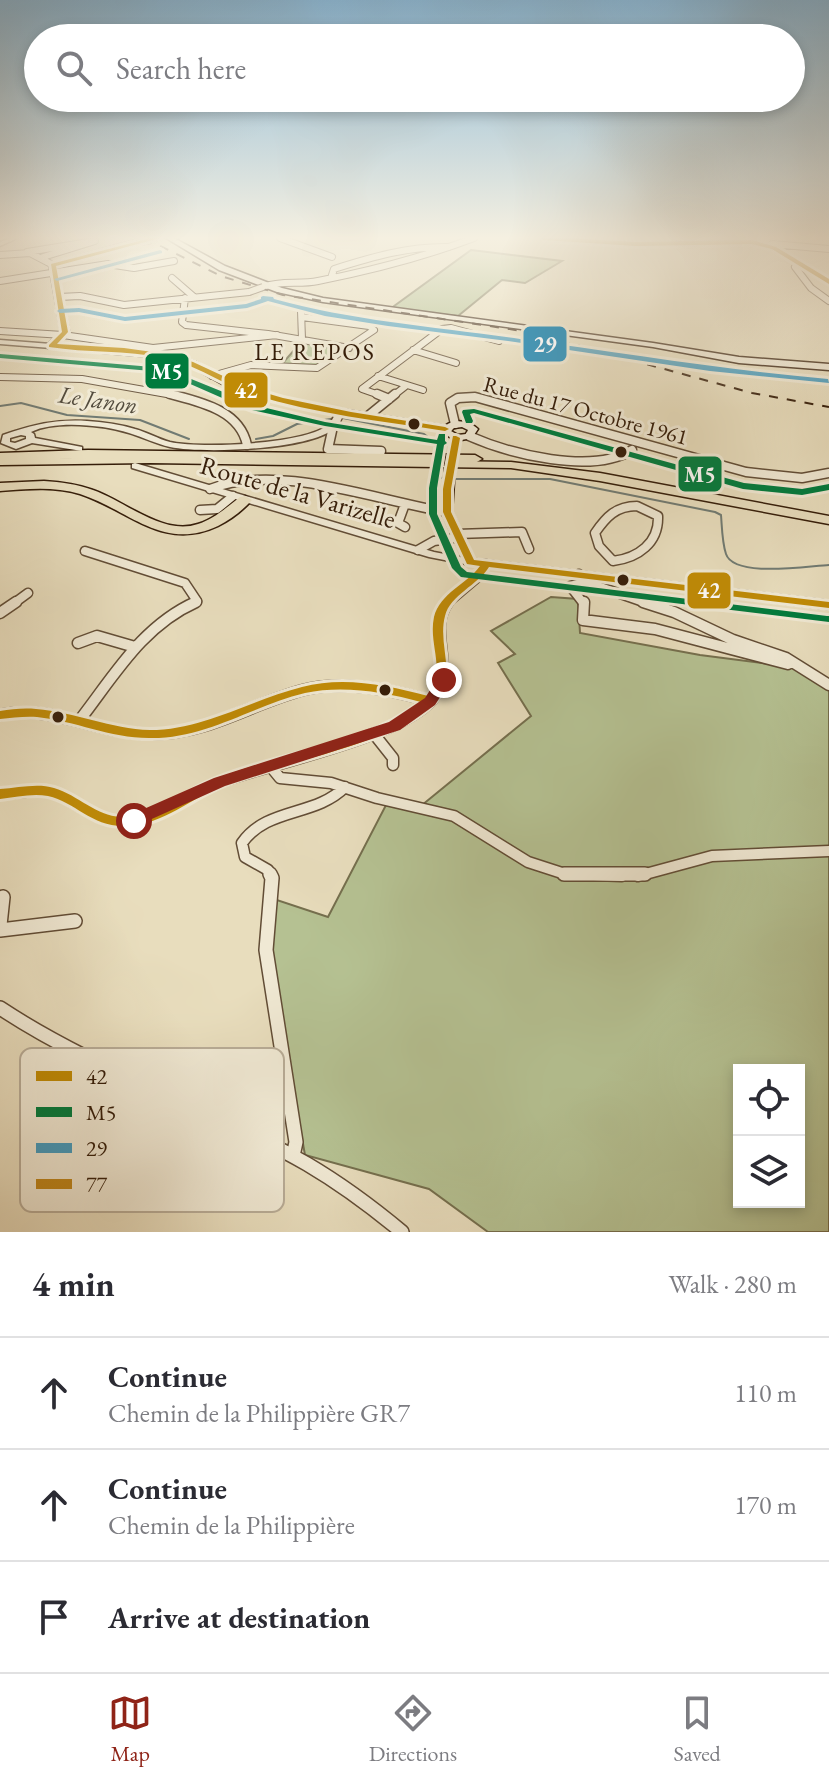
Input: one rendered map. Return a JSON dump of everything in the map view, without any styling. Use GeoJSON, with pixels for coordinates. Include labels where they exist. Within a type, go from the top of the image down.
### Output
{"type":"FeatureCollection","features":[{"type":"Feature","properties":{"kind":"highway"},"geometry":{"type":"LineString","coordinates":[[0,460],[88,454],[475,459],[604,471],[829,512]]}},
{"type":"Feature","properties":{"kind":"highway"},"geometry":{"type":"LineString","coordinates":[[0,470],[67,459]]}},
{"type":"Feature","properties":{"kind":"highway"},"geometry":{"type":"LineString","coordinates":[[0,460],[511,465],[579,473],[829,520]]}},
{"type":"Feature","properties":{"kind":"highway"},"geometry":{"type":"LineString","coordinates":[[0,487],[36,485],[74,489],[97,496],[155,527],[180,531],[219,520],[239,498]]}},
{"type":"Feature","properties":{"kind":"main road"},"geometry":{"type":"LineString","coordinates":[[308,295],[360,307],[653,345],[739,360],[829,367]]}},
{"type":"Feature","properties":{"kind":"main road"},"geometry":{"type":"LineString","coordinates":[[51,346],[63,335],[59,297]]}},
{"type":"Feature","properties":{"kind":"main road"},"geometry":{"type":"LineString","coordinates":[[51,346],[160,354],[188,362],[212,376],[256,394],[340,412],[471,427],[473,432],[469,436],[448,436],[450,426]]}},
{"type":"Feature","properties":{"kind":"main road"},"geometry":{"type":"LineString","coordinates":[[456,438],[450,467],[447,512],[470,562]]}},
{"type":"Feature","properties":{"kind":"main road","name":"Route de la Varizelle"},"geometry":{"type":"LineString","coordinates":[[470,562],[583,578],[611,578],[829,605]]}},
{"type":"Feature","properties":{"kind":"street"},"geometry":{"type":"LineString","coordinates":[[59,297],[82,296],[121,305],[211,295]]}},
{"type":"Feature","properties":{"kind":"street"},"geometry":{"type":"LineString","coordinates":[[185,298],[182,322],[186,325],[277,335],[349,348]]}},
{"type":"Feature","properties":{"kind":"street"},"geometry":{"type":"LineString","coordinates":[[212,376],[251,365],[317,368],[373,328],[302,314],[302,339]]}},
{"type":"Feature","properties":{"kind":"street"},"geometry":{"type":"LineString","coordinates":[[389,399],[362,389],[445,328],[499,341]]}},
{"type":"Feature","properties":{"kind":"street"},"geometry":{"type":"LineString","coordinates":[[0,331],[63,335],[166,348],[277,335]]}},
{"type":"Feature","properties":{"kind":"street"},"geometry":{"type":"LineString","coordinates":[[0,342],[51,346]]}},
{"type":"Feature","properties":{"kind":"street"},"geometry":{"type":"LineString","coordinates":[[413,350],[456,363]]}},
{"type":"Feature","properties":{"kind":"street"},"geometry":{"type":"LineString","coordinates":[[0,377],[30,373],[63,376],[131,387],[202,404],[223,412],[238,423],[247,445]]}},
{"type":"Feature","properties":{"kind":"street"},"geometry":{"type":"LineString","coordinates":[[378,376],[423,390]]}},
{"type":"Feature","properties":{"kind":"street"},"geometry":{"type":"LineString","coordinates":[[368,416],[407,385]]}},
{"type":"Feature","properties":{"kind":"street","name":"Rue du 17 Octobre 1961"},"geometry":{"type":"LineString","coordinates":[[450,426],[450,403],[458,398],[475,397],[746,472],[791,478],[829,473]]}},
{"type":"Feature","properties":{"kind":"street"},"geometry":{"type":"LineString","coordinates":[[28,436],[34,425],[47,423],[129,429],[178,446],[247,445],[305,437],[329,428],[340,412]]}},
{"type":"Feature","properties":{"kind":"street"},"geometry":{"type":"LineString","coordinates":[[329,428],[332,431],[326,446],[328,449],[381,451]]}},
{"type":"Feature","properties":{"kind":"street"},"geometry":{"type":"LineString","coordinates":[[2,439],[12,434],[28,436],[79,449]]}},
{"type":"Feature","properties":{"kind":"street"},"geometry":{"type":"LineString","coordinates":[[469,436],[504,451],[592,461],[619,460],[632,450]]}},
{"type":"Feature","properties":{"kind":"street","name":"Route de la Varizelle"},"geometry":{"type":"LineString","coordinates":[[135,466],[418,550],[470,562]]}},
{"type":"Feature","properties":{"kind":"street"},"geometry":{"type":"LineString","coordinates":[[210,489],[221,482],[315,485],[447,512]]}},
{"type":"Feature","properties":{"kind":"street"},"geometry":{"type":"LineString","coordinates":[[200,510],[217,509],[239,498]]}},
{"type":"Feature","properties":{"kind":"street"},"geometry":{"type":"LineString","coordinates":[[405,504],[398,523],[405,527]]}},
{"type":"Feature","properties":{"kind":"street"},"geometry":{"type":"LineString","coordinates":[[622,507],[642,507],[655,512],[659,529],[651,544],[630,558],[613,561],[603,552],[596,538],[600,522],[622,507]]}},
{"type":"Feature","properties":{"kind":"street"},"geometry":{"type":"LineString","coordinates":[[517,522],[529,549]]}},
{"type":"Feature","properties":{"kind":"street"},"geometry":{"type":"LineString","coordinates":[[418,550],[434,541],[456,536],[522,532]]}},
{"type":"Feature","properties":{"kind":"street"},"geometry":{"type":"LineString","coordinates":[[79,721],[147,634],[183,607],[197,601],[185,583],[85,551]]}},
{"type":"Feature","properties":{"kind":"street"},"geometry":{"type":"LineString","coordinates":[[611,578],[613,561]]}},
{"type":"Feature","properties":{"kind":"street"},"geometry":{"type":"LineString","coordinates":[[0,794],[52,792],[104,820],[124,822],[144,818],[204,788],[374,734],[409,718],[430,701],[445,675],[438,616],[452,594],[480,577],[486,564]]}},
{"type":"Feature","properties":{"kind":"street"},"geometry":{"type":"LineString","coordinates":[[795,662],[786,663],[728,650],[655,629],[583,620],[584,602],[570,586],[583,578],[674,612],[733,640],[795,662],[829,685]]}},
{"type":"Feature","properties":{"kind":"street"},"geometry":{"type":"LineString","coordinates":[[0,613],[28,593]]}},
{"type":"Feature","properties":{"kind":"street"},"geometry":{"type":"LineString","coordinates":[[78,643],[84,637],[93,635],[135,647]]}},
{"type":"Feature","properties":{"kind":"street"},"geometry":{"type":"LineString","coordinates":[[0,715],[21,710],[42,711],[101,729],[134,734],[185,732],[224,722],[303,690],[330,686],[430,701]]}},
{"type":"Feature","properties":{"kind":"street"},"geometry":{"type":"LineString","coordinates":[[374,734],[393,758],[393,765]]}},
{"type":"Feature","properties":{"kind":"street"},"geometry":{"type":"LineString","coordinates":[[271,767],[280,778],[316,780],[454,816],[528,862],[565,874],[636,876],[712,856],[829,851]]}},
{"type":"Feature","properties":{"kind":"street"},"geometry":{"type":"LineString","coordinates":[[281,1048],[266,950],[272,878],[268,870],[245,857],[242,843],[248,832],[264,820],[324,803],[345,787]]}},
{"type":"Feature","properties":{"kind":"street"},"geometry":{"type":"LineString","coordinates":[[3,897],[0,928],[75,921]]}},
{"type":"Feature","properties":{"kind":"street"},"geometry":{"type":"LineString","coordinates":[[0,1008],[64,1048]]}},
{"type":"Feature","properties":{"kind":"street"},"geometry":{"type":"LineString","coordinates":[[284,1065],[296,1142],[293,1156]]}},
{"type":"Feature","properties":{"kind":"street"},"geometry":{"type":"LineString","coordinates":[[284,1152],[332,1179],[402,1232]]}},
{"type":"Feature","properties":{"kind":"green space"},"geometry":{"type":"Polygon","coordinates":[[[409,295],[483,295],[458,316],[390,309],[409,295]]]}},
{"type":"Feature","properties":{"kind":"green space"},"geometry":{"type":"Polygon","coordinates":[[[302,341],[343,349],[319,366],[281,365],[302,341]]]}},
{"type":"Feature","properties":{"kind":"green space"},"geometry":{"type":"Polygon","coordinates":[[[551,597],[578,599],[580,633],[700,655],[793,667],[829,689],[829,1232],[488,1232],[429,1189],[305,1155],[268,950],[277,900],[328,917],[386,805],[416,810],[531,716],[498,663],[515,654],[491,631],[551,597]]]}},
{"type":"Feature","properties":{"kind":"waterway","name":"Le Janon"},"geometry":{"type":"LineString","coordinates":[[0,406],[21,403],[67,415],[140,420],[189,439]]}},
{"type":"Feature","properties":{"kind":"waterway","name":"Le Janon"},"geometry":{"type":"LineString","coordinates":[[343,418],[424,434],[433,441],[438,452]]}},
{"type":"Feature","properties":{"kind":"waterway","name":"Le Janon"},"geometry":{"type":"LineString","coordinates":[[256,439],[273,436],[297,424],[331,419]]}},
{"type":"Feature","properties":{"kind":"waterway","name":"Le Janon"},"geometry":{"type":"LineString","coordinates":[[437,467],[438,476],[444,479]]}},
{"type":"Feature","properties":{"kind":"waterway","name":"Le Janon"},"geometry":{"type":"LineString","coordinates":[[455,479],[550,479],[715,512],[721,515],[726,554],[742,566],[789,568],[829,565]]}},
{"type":"Feature","properties":{"kind":"railway"},"geometry":{"type":"LineString","coordinates":[[286,295],[529,332],[752,393],[829,407]]}},
{"type":"Feature","properties":{"kind":"transit line","name":"42"},"geometry":{"type":"LineString","coordinates":[[51,346],[65,332],[58,295]]}},
{"type":"Feature","properties":{"kind":"transit line","name":"29"},"geometry":{"type":"LineString","coordinates":[[263,298],[325,314],[388,324],[710,369],[828,381]]}},
{"type":"Feature","properties":{"kind":"transit line","name":"29"},"geometry":{"type":"LineString","coordinates":[[60,311],[79,310],[125,319],[247,306],[271,298]]}},
{"type":"Feature","properties":{"kind":"transit line","name":"42"},"geometry":{"type":"LineString","coordinates":[[51,346],[167,356],[246,390],[281,400],[445,429]]}},
{"type":"Feature","properties":{"kind":"transit line","name":"M5"},"geometry":{"type":"LineString","coordinates":[[0,356],[164,370],[255,408],[325,424],[443,443]]}},
{"type":"Feature","properties":{"kind":"transit line","name":"M5"},"geometry":{"type":"LineString","coordinates":[[469,421],[466,412],[474,411],[743,486],[802,492],[829,487]]}},
{"type":"Feature","properties":{"kind":"transit line","name":"M5"},"geometry":{"type":"LineString","coordinates":[[442,436],[433,488],[433,514],[457,568],[464,575],[827,619]]}},
{"type":"Feature","properties":{"kind":"transit line","name":"42"},"geometry":{"type":"LineString","coordinates":[[456,438],[447,489],[447,512],[470,562]]}},
{"type":"Feature","properties":{"kind":"transit line","name":"42"},"geometry":{"type":"LineString","coordinates":[[470,562],[829,605]]}},
{"type":"Feature","properties":{"kind":"transit line","name":"42"},"geometry":{"type":"LineString","coordinates":[[0,794],[55,793],[101,817],[133,821],[222,781],[333,748],[391,726],[431,700],[438,690],[442,670],[438,629],[442,609],[486,564]]}},
{"type":"Feature","properties":{"kind":"transit line","name":"42"},"geometry":{"type":"LineString","coordinates":[[0,715],[38,713],[131,733],[150,734],[190,730],[318,687],[367,688],[430,701]]}},
{"type":"Feature","properties":{"kind":"district","name":"LE REPOS"},"geometry":{"type":"Point","coordinates":[315,352]}},
{"type":"Feature","properties":{"kind":"route"},"geometry":{"type":"LineString","coordinates":[[134,821],[220,782],[394,726],[430,701],[444,680]]}}]}
